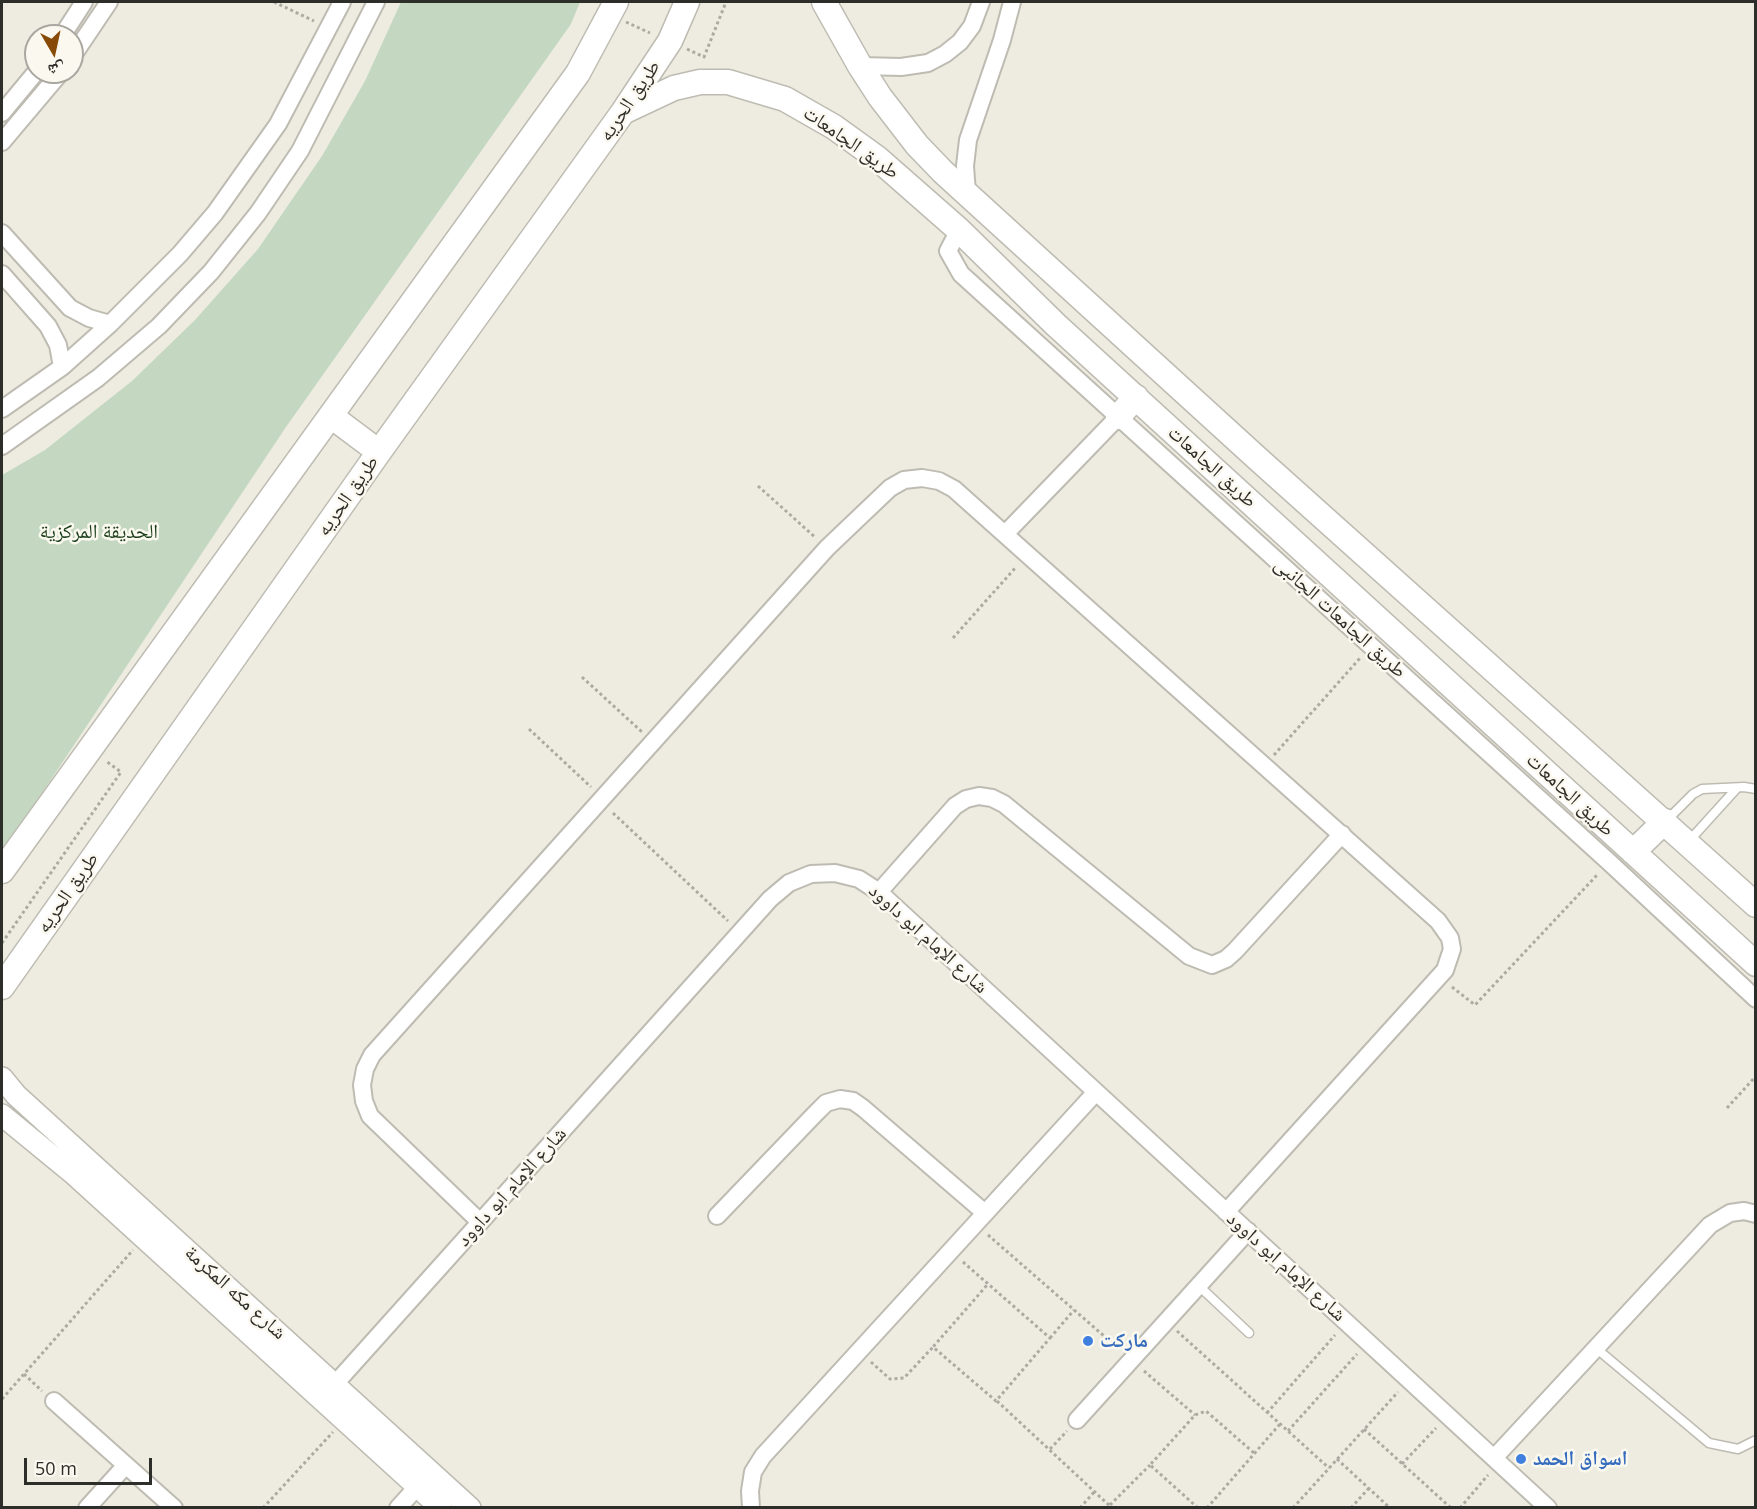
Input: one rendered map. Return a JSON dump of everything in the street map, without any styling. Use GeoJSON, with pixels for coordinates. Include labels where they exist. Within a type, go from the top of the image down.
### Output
{"type":"FeatureCollection","features":[{"type":"Feature","properties":{"kind":"main road","name":"طريق الحريه"},"geometry":{"type":"LineString","coordinates":[[2,987],[379,452],[623,112],[670,41],[687,2]]}},
{"type":"Feature","properties":{"kind":"main road","name":"طريق الجامعات"},"geometry":{"type":"LineString","coordinates":[[824,2],[860,66],[917,145],[1249,452],[1665,821],[1755,905]]}},
{"type":"Feature","properties":{"kind":"main road"},"geometry":{"type":"LineString","coordinates":[[2,871],[578,73],[613,8]]}},
{"type":"Feature","properties":{"kind":"main road","name":"طريق الجامعات"},"geometry":{"type":"LineString","coordinates":[[623,112],[674,88],[700,82],[729,82],[755,88],[785,99],[834,127],[877,158],[959,230],[1056,325],[1755,964]]}},
{"type":"Feature","properties":{"kind":"main road"},"geometry":{"type":"LineString","coordinates":[[959,230],[975,200]]}},
{"type":"Feature","properties":{"kind":"main road"},"geometry":{"type":"LineString","coordinates":[[1118,417],[1136,397]]}},
{"type":"Feature","properties":{"kind":"main road"},"geometry":{"type":"LineString","coordinates":[[331,416],[379,452]]}},
{"type":"Feature","properties":{"kind":"main road"},"geometry":{"type":"LineString","coordinates":[[1633,852],[1665,821]]}},
{"type":"Feature","properties":{"kind":"street"},"geometry":{"type":"LineString","coordinates":[[70,24],[84,2]]}},
{"type":"Feature","properties":{"kind":"street"},"geometry":{"type":"LineString","coordinates":[[84,39],[108,2]]}},
{"type":"Feature","properties":{"kind":"street"},"geometry":{"type":"LineString","coordinates":[[2,409],[62,368],[180,255],[248,169],[283,114],[342,2]]}},
{"type":"Feature","properties":{"kind":"street"},"geometry":{"type":"LineString","coordinates":[[2,446],[98,378],[159,326],[212,272],[258,213],[300,151],[376,2]]}},
{"type":"Feature","properties":{"kind":"street"},"geometry":{"type":"LineString","coordinates":[[860,66],[901,67],[928,63],[945,54],[960,42],[972,26],[981,2]]}},
{"type":"Feature","properties":{"kind":"street"},"geometry":{"type":"LineString","coordinates":[[975,200],[965,166],[968,140],[1002,40],[1012,2]]}},
{"type":"Feature","properties":{"kind":"street"},"geometry":{"type":"LineString","coordinates":[[2,113],[26,84]]}},
{"type":"Feature","properties":{"kind":"street"},"geometry":{"type":"LineString","coordinates":[[2,142],[51,84]]}},
{"type":"Feature","properties":{"kind":"street","name":"طريق الجامعات الجانبى"},"geometry":{"type":"LineString","coordinates":[[959,230],[948,251],[955,267],[1609,862],[1755,999]]}},
{"type":"Feature","properties":{"kind":"street"},"geometry":{"type":"LineString","coordinates":[[2,233],[70,308],[89,318],[110,324]]}},
{"type":"Feature","properties":{"kind":"street"},"geometry":{"type":"LineString","coordinates":[[2,274],[48,326],[58,345],[62,368]]}},
{"type":"Feature","properties":{"kind":"street"},"geometry":{"type":"LineString","coordinates":[[1005,534],[1118,417]]}},
{"type":"Feature","properties":{"kind":"street"},"geometry":{"type":"LineString","coordinates":[[480,1222],[370,1116],[364,1101],[362,1085],[365,1069],[372,1055],[828,548],[890,488],[904,480],[922,478],[939,481],[954,489],[1445,928],[1452,949],[1450,960],[1439,976],[1226,1212]]}},
{"type":"Feature","properties":{"kind":"street"},"geometry":{"type":"LineString","coordinates":[[879,892],[955,806],[973,798],[992,798],[1004,804],[1189,956],[1212,965],[1226,959],[1235,951],[1342,834]]}},
{"type":"Feature","properties":{"kind":"street","name":"شارع الإمام ابو داوود"},"geometry":{"type":"LineString","coordinates":[[335,1384],[740,932],[789,883],[811,874],[835,873],[859,879],[879,892],[1548,1508]]}},
{"type":"Feature","properties":{"kind":"street","name":"شارع مكه المكرمة"},"geometry":{"type":"LineString","coordinates":[[2,1078],[144,1238],[441,1508]]}},
{"type":"Feature","properties":{"kind":"street"},"geometry":{"type":"LineString","coordinates":[[751,1508],[750,1491],[753,1472],[763,1455],[1096,1092]]}},
{"type":"Feature","properties":{"kind":"street"},"geometry":{"type":"LineString","coordinates":[[717,1215],[826,1103],[840,1099],[853,1101],[863,1108],[980,1219]]}},
{"type":"Feature","properties":{"kind":"street","name":"شارع مكه المكرمة"},"geometry":{"type":"LineString","coordinates":[[2,1115],[81,1167],[335,1384],[470,1508]]}},
{"type":"Feature","properties":{"kind":"street"},"geometry":{"type":"LineString","coordinates":[[1497,1460],[1710,1226],[1730,1213],[1744,1211],[1755,1214]]}},
{"type":"Feature","properties":{"kind":"street"},"geometry":{"type":"LineString","coordinates":[[1077,1420],[1248,1231]]}},
{"type":"Feature","properties":{"kind":"street"},"geometry":{"type":"LineString","coordinates":[[54,1401],[174,1508]]}},
{"type":"Feature","properties":{"kind":"street"},"geometry":{"type":"LineString","coordinates":[[87,1508],[126,1465]]}},
{"type":"Feature","properties":{"kind":"street"},"geometry":{"type":"LineString","coordinates":[[398,1508],[418,1486]]}},
{"type":"Feature","properties":{"kind":"lane"},"geometry":{"type":"LineString","coordinates":[[1665,821],[1693,794],[1714,787],[1755,789]]}},
{"type":"Feature","properties":{"kind":"lane"},"geometry":{"type":"LineString","coordinates":[[1688,843],[1737,788]]}},
{"type":"Feature","properties":{"kind":"lane"},"geometry":{"type":"LineString","coordinates":[[1199,1286],[1249,1334]]}},
{"type":"Feature","properties":{"kind":"lane"},"geometry":{"type":"LineString","coordinates":[[1597,1349],[1709,1443],[1738,1449],[1755,1440]]}},
{"type":"Feature","properties":{"kind":"path"},"geometry":{"type":"LineString","coordinates":[[274,2],[329,28]]}},
{"type":"Feature","properties":{"kind":"path"},"geometry":{"type":"LineString","coordinates":[[613,8],[670,41],[704,57],[726,2]]}},
{"type":"Feature","properties":{"kind":"path"},"geometry":{"type":"LineString","coordinates":[[758,486],[828,548]]}},
{"type":"Feature","properties":{"kind":"path"},"geometry":{"type":"LineString","coordinates":[[953,638],[1028,555]]}},
{"type":"Feature","properties":{"kind":"path"},"geometry":{"type":"LineString","coordinates":[[1264,765],[1371,646]]}},
{"type":"Feature","properties":{"kind":"path"},"geometry":{"type":"LineString","coordinates":[[582,677],[654,743]]}},
{"type":"Feature","properties":{"kind":"path"},"geometry":{"type":"LineString","coordinates":[[529,729],[740,932]]}},
{"type":"Feature","properties":{"kind":"path"},"geometry":{"type":"LineString","coordinates":[[2,943],[122,772],[90,750]]}},
{"type":"Feature","properties":{"kind":"path"},"geometry":{"type":"LineString","coordinates":[[1439,976],[1475,1005],[1609,862]]}},
{"type":"Feature","properties":{"kind":"path"},"geometry":{"type":"LineString","coordinates":[[1727,1108],[1755,1076]]}},
{"type":"Feature","properties":{"kind":"path"},"geometry":{"type":"LineString","coordinates":[[980,1219],[1074,1310],[1195,1415]]}},
{"type":"Feature","properties":{"kind":"path"},"geometry":{"type":"LineString","coordinates":[[2,1399],[144,1238]]}},
{"type":"Feature","properties":{"kind":"path"},"geometry":{"type":"LineString","coordinates":[[951,1251],[1050,1338]]}},
{"type":"Feature","properties":{"kind":"path"},"geometry":{"type":"LineString","coordinates":[[859,1351],[890,1379],[897,1380],[909,1375],[988,1284]]}},
{"type":"Feature","properties":{"kind":"path"},"geometry":{"type":"LineString","coordinates":[[996,1401],[1074,1310]]}},
{"type":"Feature","properties":{"kind":"path"},"geometry":{"type":"LineString","coordinates":[[1167,1322],[1329,1468]]}},
{"type":"Feature","properties":{"kind":"path"},"geometry":{"type":"LineString","coordinates":[[1267,1413],[1346,1322]]}},
{"type":"Feature","properties":{"kind":"path"},"geometry":{"type":"LineString","coordinates":[[1288,1431],[1368,1342]]}},
{"type":"Feature","properties":{"kind":"path"},"geometry":{"type":"LineString","coordinates":[[933,1347],[1050,1449],[1111,1506],[1195,1415],[1206,1411],[1254,1453]]}},
{"type":"Feature","properties":{"kind":"path"},"geometry":{"type":"LineString","coordinates":[[24,1374],[54,1401]]}},
{"type":"Feature","properties":{"kind":"path"},"geometry":{"type":"LineString","coordinates":[[1293,1508],[1409,1380]]}},
{"type":"Feature","properties":{"kind":"path"},"geometry":{"type":"LineString","coordinates":[[1402,1464],[1448,1415]]}},
{"type":"Feature","properties":{"kind":"path"},"geometry":{"type":"LineString","coordinates":[[262,1508],[345,1420]]}},
{"type":"Feature","properties":{"kind":"path"},"geometry":{"type":"LineString","coordinates":[[1050,1449],[1077,1420]]}},
{"type":"Feature","properties":{"kind":"path"},"geometry":{"type":"LineString","coordinates":[[1207,1508],[1280,1424]]}},
{"type":"Feature","properties":{"kind":"path"},"geometry":{"type":"LineString","coordinates":[[1364,1429],[1450,1508]]}},
{"type":"Feature","properties":{"kind":"path"},"geometry":{"type":"LineString","coordinates":[[1337,1459],[1390,1508]]}},
{"type":"Feature","properties":{"kind":"path"},"geometry":{"type":"LineString","coordinates":[[1460,1508],[1497,1460]]}},
{"type":"Feature","properties":{"kind":"path"},"geometry":{"type":"LineString","coordinates":[[1150,1465],[1198,1508]]}},
{"type":"Feature","properties":{"kind":"path"},"geometry":{"type":"LineString","coordinates":[[1351,1508],[1369,1488]]}},
{"type":"Feature","properties":{"kind":"path"},"geometry":{"type":"LineString","coordinates":[[1080,1508],[1095,1491]]}},
{"type":"Feature","properties":{"kind":"green space","name":"الحديقة المركزية"},"geometry":{"type":"Polygon","coordinates":[[[401,2],[580,2],[571,24],[286,427],[2,853],[2,475],[45,450],[132,381],[195,320],[258,249],[322,156],[365,81],[401,2]]]}},
{"type":"Feature","properties":{"kind":"place","name":"ماركت"},"geometry":{"type":"Point","coordinates":[1088,1341]}},
{"type":"Feature","properties":{"kind":"place","name":"اسواق الحمد"},"geometry":{"type":"Point","coordinates":[1521,1459]}}]}
